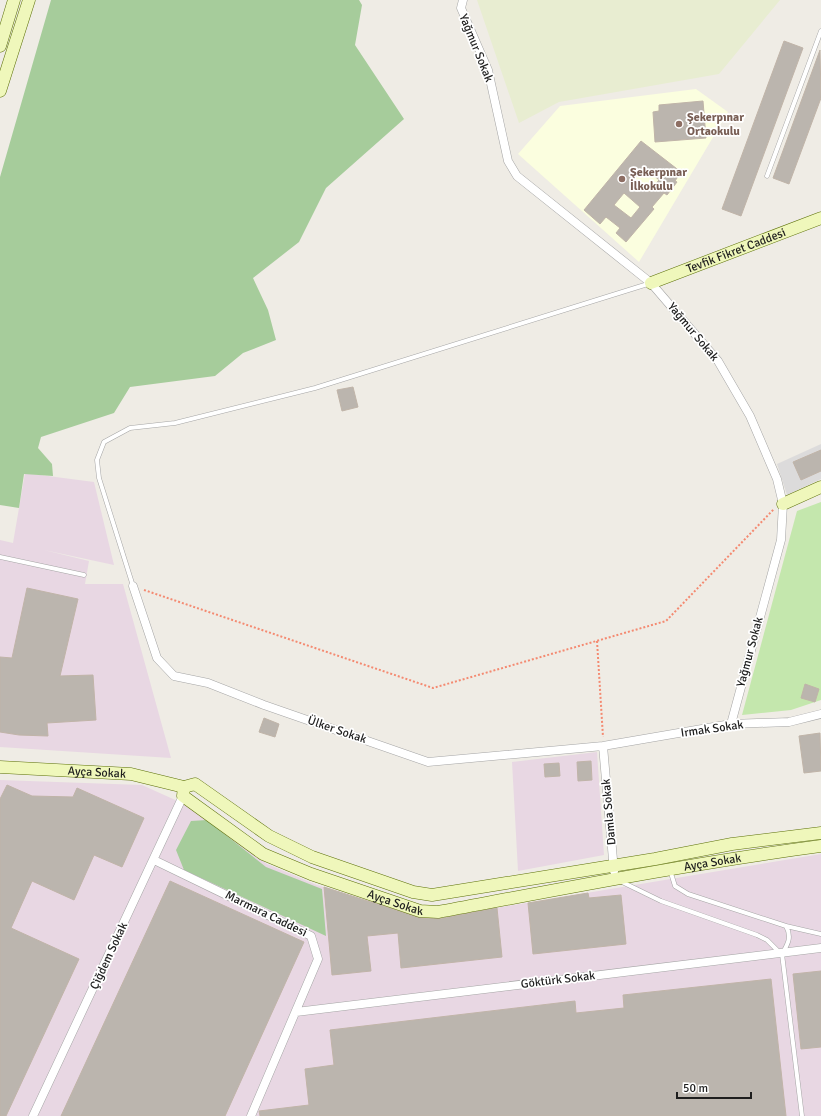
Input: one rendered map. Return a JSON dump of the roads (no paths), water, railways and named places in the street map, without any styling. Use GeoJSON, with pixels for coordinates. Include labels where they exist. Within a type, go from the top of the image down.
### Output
{"type":"FeatureCollection","features":[{"type":"Feature","properties":{"kind":"street"},"geometry":{"type":"LineString","coordinates":[[0,46],[14,0]]}},
{"type":"Feature","properties":{"kind":"street"},"geometry":{"type":"LineString","coordinates":[[0,91],[29,0]]}},
{"type":"Feature","properties":{"kind":"street","name":"Yağmur Sokak"},"geometry":{"type":"LineString","coordinates":[[462,0],[461,8],[488,70],[508,161],[517,176],[651,283],[718,361],[750,416],[778,479],[783,503],[780,540],[731,724]]}},
{"type":"Feature","properties":{"kind":"street","name":"Tevfik Fikret Caddesi"},"geometry":{"type":"LineString","coordinates":[[651,283],[821,218]]}},
{"type":"Feature","properties":{"kind":"street"},"geometry":{"type":"LineString","coordinates":[[783,503],[821,487]]}},
{"type":"Feature","properties":{"kind":"street","name":"Ülker Sokak"},"geometry":{"type":"LineString","coordinates":[[133,586],[157,658],[174,676],[208,683],[264,705],[428,762],[603,746]]}},
{"type":"Feature","properties":{"kind":"street","name":"Irmak Sokak"},"geometry":{"type":"LineString","coordinates":[[603,746],[731,724],[789,722],[821,714]]}},
{"type":"Feature","properties":{"kind":"street","name":"Damla Sokak"},"geometry":{"type":"LineString","coordinates":[[603,746],[615,879]]}},
{"type":"Feature","properties":{"kind":"street","name":"Ayça Sokak"},"geometry":{"type":"LineString","coordinates":[[0,767],[131,774],[183,792],[263,854],[310,874],[420,911],[438,912],[670,869],[821,846]]}},
{"type":"Feature","properties":{"kind":"street"},"geometry":{"type":"LineString","coordinates":[[183,792],[195,784],[269,836],[312,857],[413,892],[432,895],[614,866],[732,844],[821,833]]}},
{"type":"Feature","properties":{"kind":"street","name":"Çiğdem Sokak"},"geometry":{"type":"LineString","coordinates":[[33,1116],[154,860],[183,792]]}},
{"type":"Feature","properties":{"kind":"street","name":"Marmara Caddesi"},"geometry":{"type":"LineString","coordinates":[[154,860],[311,936],[318,959],[251,1116]]}},
{"type":"Feature","properties":{"kind":"street","name":"Göktürk Sokak"},"geometry":{"type":"LineString","coordinates":[[296,1012],[782,954],[821,948]]}},
{"type":"Feature","properties":{"kind":"lane"},"geometry":{"type":"LineString","coordinates":[[767,176],[821,31]]}},
{"type":"Feature","properties":{"kind":"lane"},"geometry":{"type":"LineString","coordinates":[[133,586],[99,478],[97,460],[104,442],[130,428],[175,423],[315,388],[651,283]]}},
{"type":"Feature","properties":{"kind":"lane"},"geometry":{"type":"LineString","coordinates":[[0,557],[84,575]]}},
{"type":"Feature","properties":{"kind":"lane"},"geometry":{"type":"LineString","coordinates":[[670,869],[675,886],[688,894],[786,926],[821,934]]}},
{"type":"Feature","properties":{"kind":"lane"},"geometry":{"type":"LineString","coordinates":[[615,879],[661,901],[757,935],[767,940],[782,954]]}},
{"type":"Feature","properties":{"kind":"lane"},"geometry":{"type":"LineString","coordinates":[[786,926],[789,932],[789,942],[782,954],[802,1116]]}},
{"type":"Feature","properties":{"kind":"place","name":"Şekerpınar Ortaokulu"},"geometry":{"type":"Point","coordinates":[679,124]}},
{"type":"Feature","properties":{"kind":"place","name":"Şekerpınar İlkokulu"},"geometry":{"type":"Point","coordinates":[622,179]}}]}
